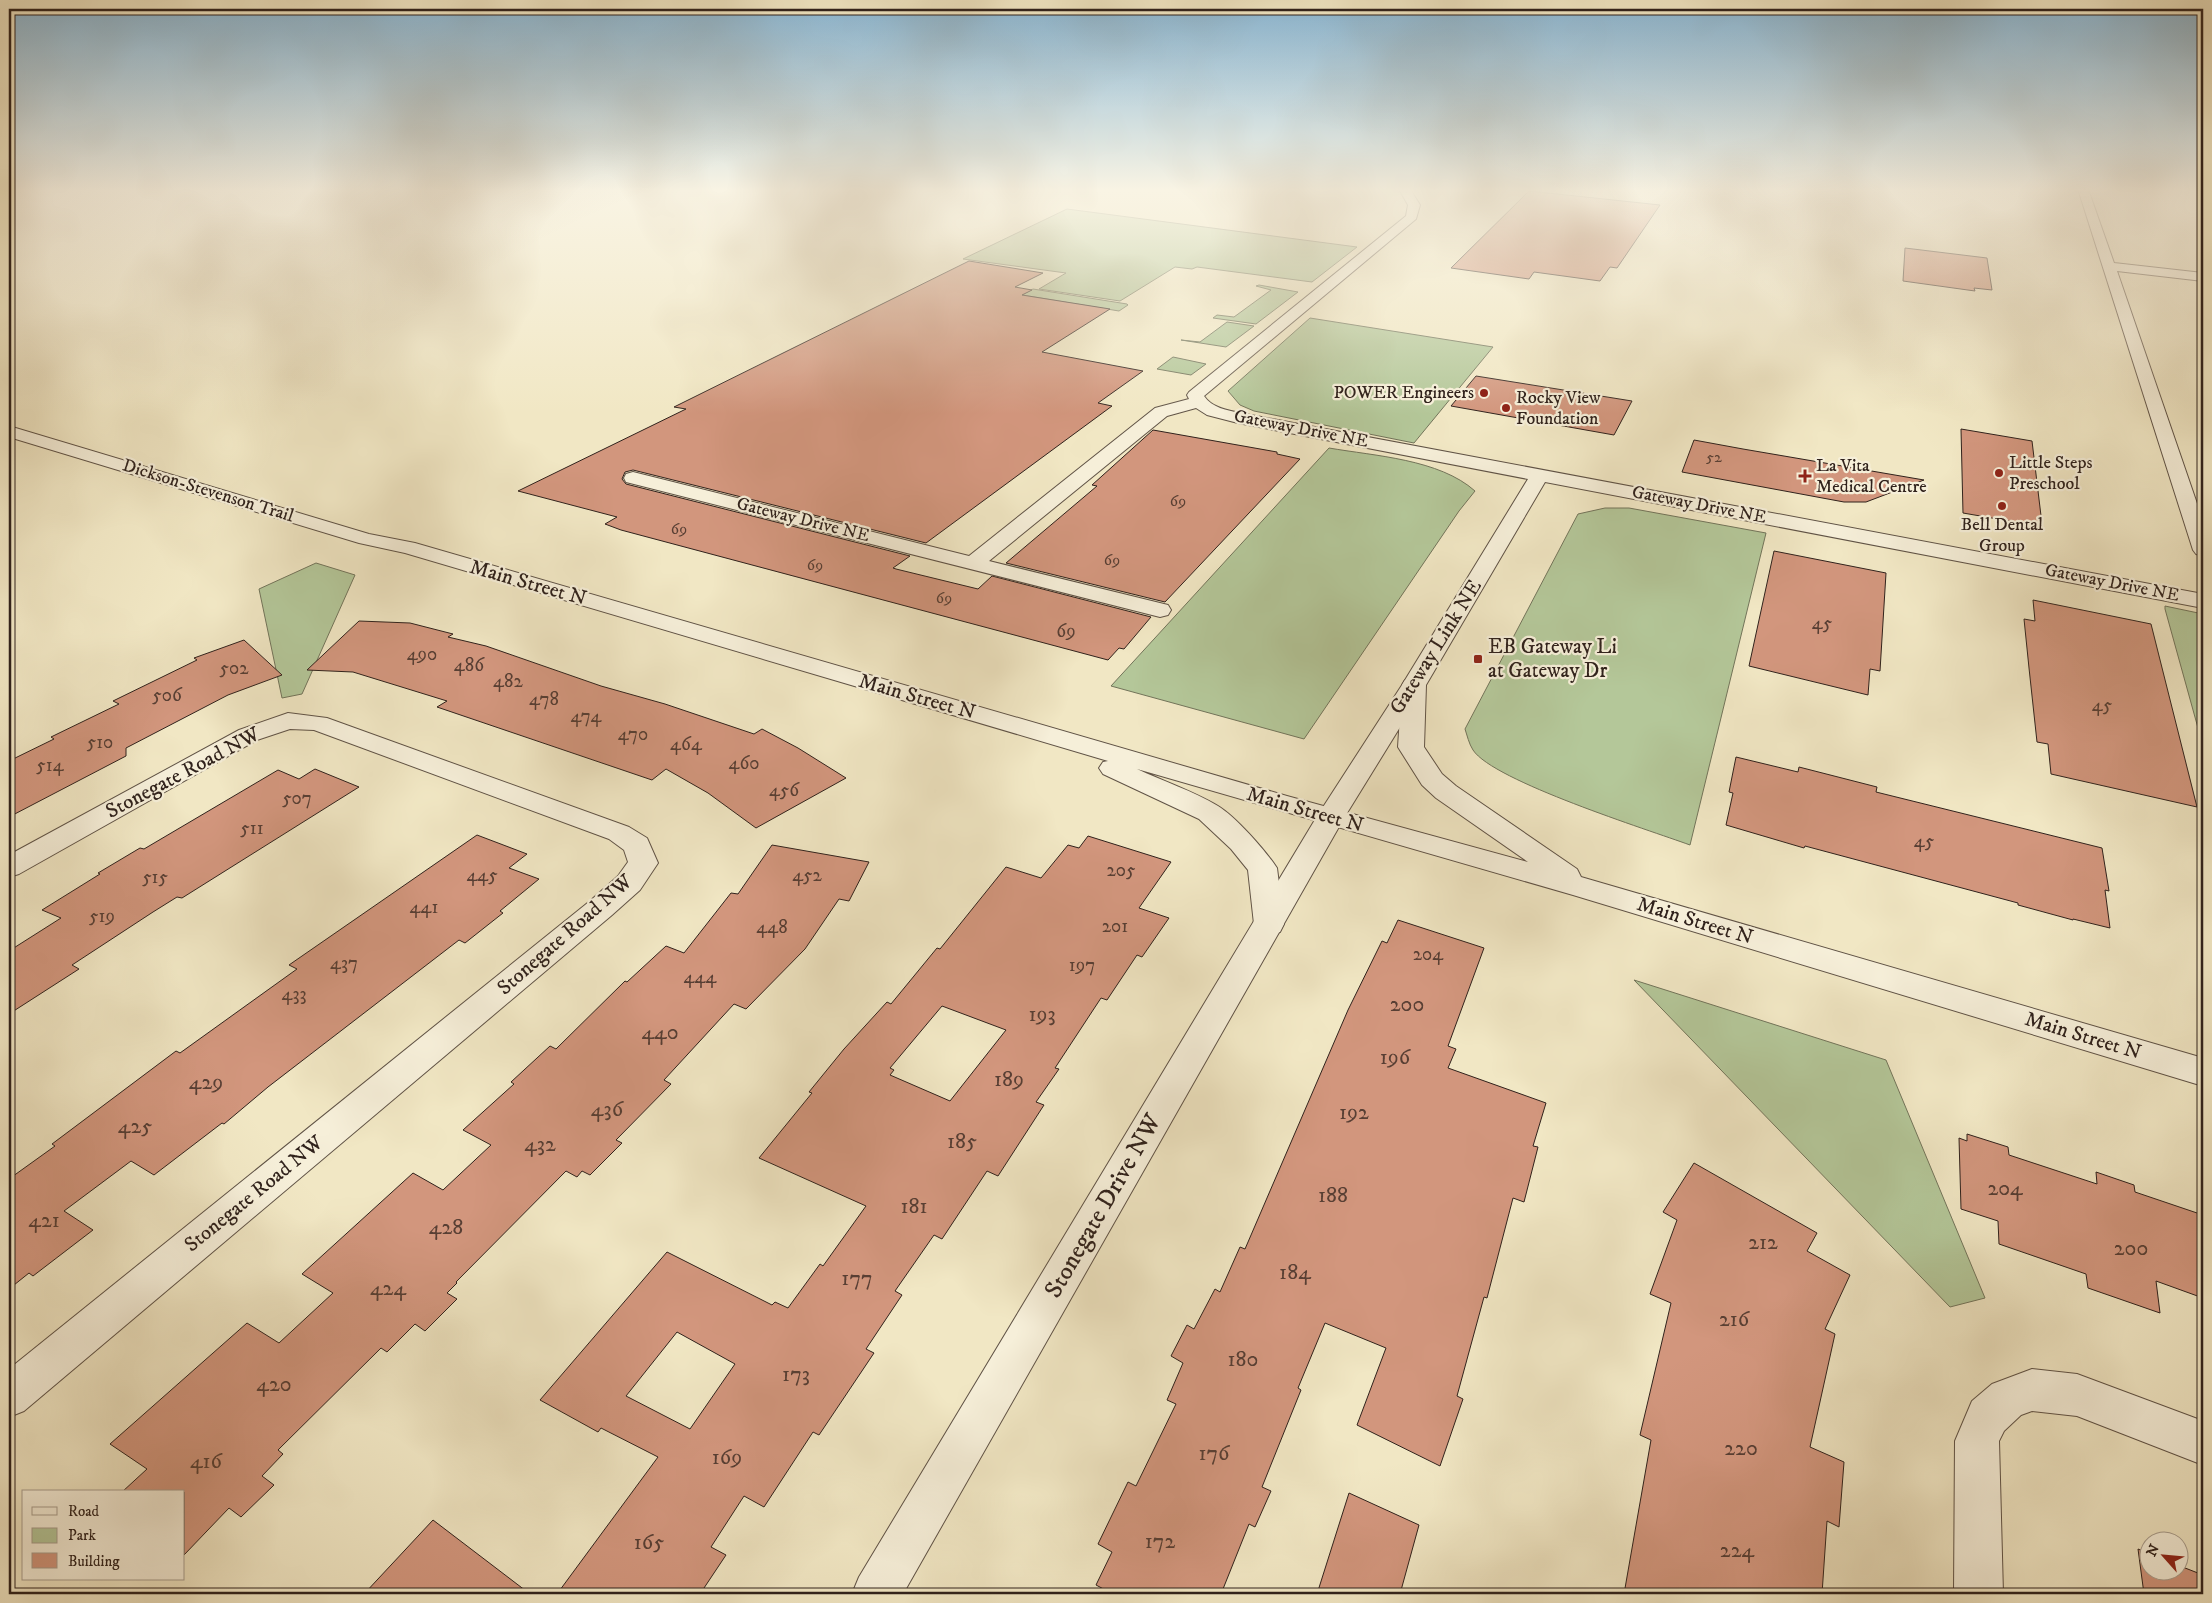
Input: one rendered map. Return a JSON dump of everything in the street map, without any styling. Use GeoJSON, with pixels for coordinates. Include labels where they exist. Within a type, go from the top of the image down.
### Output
{"type":"FeatureCollection","features":[{"type":"Feature","properties":{"kind":"street"},"geometry":{"type":"LineString","coordinates":[[973,563],[1160,412],[1198,402],[1194,395],[1355,264]]}},
{"type":"Feature","properties":{"kind":"street"},"geometry":{"type":"LineString","coordinates":[[2203,277],[2110,266],[2203,550]]}},
{"type":"Feature","properties":{"kind":"street","name":"Gateway Drive NE"},"geometry":{"type":"LineString","coordinates":[[1198,402],[1205,408],[1238,418],[2203,601]]}},
{"type":"Feature","properties":{"kind":"street","name":"Dickson-Stevenson Trail"},"geometry":{"type":"LineString","coordinates":[[9,431],[366,539],[408,547]]}},
{"type":"Feature","properties":{"kind":"street","name":"Gateway Link NE"},"geometry":{"type":"LineString","coordinates":[[1330,818],[1414,685],[1540,475]]}},
{"type":"Feature","properties":{"kind":"street","name":"Gateway Drive NE"},"geometry":{"type":"LineString","coordinates":[[633,478],[1160,610]]}},
{"type":"Feature","properties":{"kind":"street","name":"Main Street N"},"geometry":{"type":"LineString","coordinates":[[408,547],[1330,818],[1584,888],[2203,1072]]}},
{"type":"Feature","properties":{"kind":"street"},"geometry":{"type":"LineString","coordinates":[[1414,685],[1411,747],[1432,780],[1446,792],[1584,888]]}},
{"type":"Feature","properties":{"kind":"street","name":"Stonegate Road NW"},"geometry":{"type":"LineString","coordinates":[[9,867],[248,735],[288,721],[318,723],[619,833],[638,845],[643,863],[629,883],[601,908],[9,1396]]}},
{"type":"Feature","properties":{"kind":"street"},"geometry":{"type":"LineString","coordinates":[[1029,729],[1209,813],[1241,843],[1262,868],[1269,924]]}},
{"type":"Feature","properties":{"kind":"street","name":"Stonegate Drive NW"},"geometry":{"type":"LineString","coordinates":[[876,1594],[1330,818]]}},
{"type":"Feature","properties":{"kind":"street"},"geometry":{"type":"LineString","coordinates":[[1978,1594],[1977,1441],[1988,1416],[2007,1399],[2032,1390],[2077,1395],[2203,1443]]}},
{"type":"Feature","properties":{"kind":"green space"},"geometry":{"type":"Polygon","coordinates":[[[998,264],[1335,264],[1312,282],[1197,267],[1192,269],[1175,267],[1120,301],[1039,289],[1066,273],[998,264]]]}},
{"type":"Feature","properties":{"kind":"green space"},"geometry":{"type":"Polygon","coordinates":[[[1256,286],[1298,292],[1256,324],[1213,318],[1217,315],[1234,317],[1271,290],[1256,286]]]}},
{"type":"Feature","properties":{"kind":"green space"},"geometry":{"type":"Polygon","coordinates":[[[1033,289],[1128,305],[1119,311],[1022,295],[1033,289]]]}},
{"type":"Feature","properties":{"kind":"green space"},"geometry":{"type":"Polygon","coordinates":[[[1310,318],[1493,347],[1414,443],[1254,411],[1240,405],[1228,391],[1310,318]]]}},
{"type":"Feature","properties":{"kind":"green space"},"geometry":{"type":"Polygon","coordinates":[[[1227,322],[1254,326],[1226,347],[1181,340],[1200,342],[1227,322]]]}},
{"type":"Feature","properties":{"kind":"green space"},"geometry":{"type":"Polygon","coordinates":[[[1173,357],[1206,364],[1191,375],[1157,369],[1173,357]]]}},
{"type":"Feature","properties":{"kind":"green space"},"geometry":{"type":"Polygon","coordinates":[[[1329,448],[1425,465],[1460,480],[1475,491],[1459,511],[1304,739],[1111,686],[1329,448]]]}},
{"type":"Feature","properties":{"kind":"green space"},"geometry":{"type":"Polygon","coordinates":[[[1605,508],[1629,508],[1766,533],[1690,845],[1574,804],[1510,776],[1486,762],[1473,750],[1465,729],[1578,514],[1605,508]]]}},
{"type":"Feature","properties":{"kind":"green space"},"geometry":{"type":"Polygon","coordinates":[[[316,563],[355,575],[302,694],[282,698],[259,589],[316,563]]]}},
{"type":"Feature","properties":{"kind":"green space"},"geometry":{"type":"Polygon","coordinates":[[[2165,606],[2203,614],[2203,746],[2165,609],[2165,606]]]}},
{"type":"Feature","properties":{"kind":"green space"},"geometry":{"type":"Polygon","coordinates":[[[1634,980],[1886,1060],[1985,1298],[1950,1307],[1634,980]]]}},
{"type":"Feature","properties":{"kind":"building"},"geometry":{"type":"Polygon","coordinates":[[[963,264],[986,264],[1043,273],[1015,287],[1032,290],[1022,295],[1110,309],[1042,352],[1143,371],[1098,403],[1112,406],[926,543],[633,470],[625,472],[622,479],[626,484],[910,556],[893,568],[896,569],[978,589],[992,576],[1151,617],[1124,649],[1119,648],[1108,660],[621,530],[605,524],[617,517],[518,491],[686,409],[674,407],[963,264]]]}},
{"type":"Feature","properties":{"kind":"building"},"geometry":{"type":"Polygon","coordinates":[[[1455,264],[1620,264],[1617,268],[1610,267],[1600,281],[1534,272],[1529,279],[1451,268],[1455,264]]]}},
{"type":"Feature","properties":{"kind":"building"},"geometry":{"type":"Polygon","coordinates":[[[1904,264],[1988,264],[1992,290],[1974,288],[1975,291],[1903,281],[1904,264]]]}},
{"type":"Feature","properties":{"kind":"building"},"geometry":{"type":"Polygon","coordinates":[[[1476,376],[1632,401],[1614,435],[1451,406],[1476,376]]]}},
{"type":"Feature","properties":{"kind":"building"},"geometry":{"type":"Polygon","coordinates":[[[1961,429],[2032,441],[2042,524],[2015,522],[1963,513],[1961,429]]]}},
{"type":"Feature","properties":{"kind":"building"},"geometry":{"type":"Polygon","coordinates":[[[1153,430],[1277,452],[1277,454],[1300,459],[1165,602],[1006,563],[1097,486],[1092,485],[1153,430]]]}},
{"type":"Feature","properties":{"kind":"building","name":"La Vita Medical Centre"},"geometry":{"type":"Polygon","coordinates":[[[1694,440],[1924,480],[1866,502],[1844,502],[1682,472],[1694,440]]]}},
{"type":"Feature","properties":{"kind":"building"},"geometry":{"type":"Polygon","coordinates":[[[1774,551],[1886,573],[1880,671],[1870,669],[1868,695],[1749,666],[1774,551]]]}},
{"type":"Feature","properties":{"kind":"building"},"geometry":{"type":"Polygon","coordinates":[[[2033,600],[2151,624],[2197,807],[2051,774],[2048,744],[2037,742],[2029,668],[2024,619],[2035,621],[2033,600]]]}},
{"type":"Feature","properties":{"kind":"building"},"geometry":{"type":"Polygon","coordinates":[[[359,621],[410,623],[453,634],[448,637],[486,646],[601,686],[665,704],[754,734],[762,729],[798,748],[846,778],[756,828],[708,793],[666,769],[652,780],[437,707],[447,701],[353,672],[307,670],[359,621]]]}},
{"type":"Feature","properties":{"kind":"building"},"geometry":{"type":"Polygon","coordinates":[[[244,640],[282,675],[228,695],[126,748],[126,756],[9,817],[9,761],[54,739],[51,737],[119,704],[113,701],[197,660],[194,658],[244,640]]]}},
{"type":"Feature","properties":{"kind":"building"},"geometry":{"type":"Polygon","coordinates":[[[1736,757],[1798,772],[1799,767],[1877,787],[1876,792],[2102,848],[2109,891],[2105,890],[2110,928],[2073,920],[2018,905],[2018,903],[1805,846],[1804,848],[1726,825],[1733,793],[1729,792],[1736,757]]]}},
{"type":"Feature","properties":{"kind":"building"},"geometry":{"type":"Polygon","coordinates":[[[315,769],[359,787],[182,898],[177,897],[153,912],[72,965],[79,969],[9,1014],[9,951],[61,918],[42,910],[140,848],[144,849],[278,770],[299,779],[315,769]]]}},
{"type":"Feature","properties":{"kind":"building"},"geometry":{"type":"Polygon","coordinates":[[[477,835],[527,854],[509,868],[539,879],[500,911],[503,913],[465,943],[459,940],[268,1087],[224,1124],[222,1123],[154,1175],[131,1161],[64,1211],[93,1230],[33,1276],[29,1273],[9,1289],[9,1179],[55,1146],[52,1144],[176,1051],[180,1053],[297,969],[289,965],[477,835]]]}},
{"type":"Feature","properties":{"kind":"building"},"geometry":{"type":"Polygon","coordinates":[[[1088,836],[1171,862],[1139,908],[1169,918],[1142,957],[1137,955],[1107,1000],[1101,998],[1055,1068],[1059,1069],[1036,1102],[1044,1105],[998,1176],[987,1171],[942,1239],[934,1235],[895,1291],[902,1295],[866,1349],[874,1353],[819,1435],[813,1432],[764,1507],[744,1496],[711,1547],[726,1555],[700,1594],[557,1594],[658,1457],[601,1428],[598,1432],[540,1400],[667,1252],[772,1305],[775,1302],[788,1308],[820,1264],[823,1266],[866,1206],[759,1158],[812,1093],[809,1092],[844,1049],[887,1002],[891,1004],[937,948],[940,949],[1006,867],[1041,878],[1068,845],[1079,848],[1088,836]],[[942,1006],[890,1068],[894,1070],[890,1075],[950,1101],[1006,1030],[942,1006]],[[677,1332],[626,1396],[690,1429],[735,1364],[677,1332]]]}},
{"type":"Feature","properties":{"kind":"building"},"geometry":{"type":"Polygon","coordinates":[[[772,845],[869,862],[849,901],[839,899],[805,949],[746,1009],[734,1004],[664,1080],[671,1084],[616,1140],[622,1143],[590,1175],[582,1171],[577,1177],[566,1171],[456,1282],[447,1293],[457,1299],[425,1331],[415,1324],[387,1352],[381,1348],[278,1450],[283,1454],[262,1476],[274,1485],[241,1517],[229,1508],[185,1554],[185,1490],[124,1490],[147,1469],[110,1444],[247,1323],[279,1343],[333,1293],[302,1274],[413,1173],[443,1190],[491,1145],[463,1130],[514,1084],[511,1082],[550,1046],[556,1049],[625,981],[627,982],[666,946],[684,953],[731,893],[738,894],[772,845]]]}},
{"type":"Feature","properties":{"kind":"building"},"geometry":{"type":"Polygon","coordinates":[[[1398,920],[1484,948],[1448,1046],[1456,1049],[1448,1068],[1546,1103],[1533,1146],[1538,1147],[1524,1202],[1513,1198],[1487,1298],[1484,1297],[1457,1396],[1463,1399],[1440,1466],[1357,1425],[1386,1348],[1325,1323],[1298,1388],[1301,1390],[1262,1487],[1271,1491],[1255,1527],[1249,1524],[1221,1594],[1113,1594],[1096,1585],[1112,1552],[1098,1544],[1128,1482],[1136,1486],[1176,1404],[1167,1400],[1183,1363],[1171,1356],[1187,1325],[1194,1329],[1215,1289],[1220,1292],[1240,1247],[1245,1249],[1348,1010],[1382,941],[1387,943],[1398,920]]]}},
{"type":"Feature","properties":{"kind":"building"},"geometry":{"type":"Polygon","coordinates":[[[1967,1134],[2008,1147],[2009,1155],[2097,1184],[2096,1172],[2134,1185],[2135,1192],[2203,1215],[2203,1298],[2156,1281],[2160,1313],[2088,1288],[2086,1274],[1999,1244],[1998,1221],[1961,1209],[1959,1138],[1967,1141],[1967,1134]]]}},
{"type":"Feature","properties":{"kind":"building"},"geometry":{"type":"Polygon","coordinates":[[[1694,1163],[1817,1233],[1807,1251],[1850,1275],[1825,1329],[1835,1334],[1810,1447],[1844,1462],[1839,1527],[1827,1521],[1822,1594],[1624,1594],[1651,1440],[1640,1435],[1671,1303],[1650,1294],[1677,1220],[1663,1212],[1694,1163]]]}},
{"type":"Feature","properties":{"kind":"building"},"geometry":{"type":"Polygon","coordinates":[[[1349,1493],[1419,1525],[1400,1594],[1317,1594],[1349,1493]]]}},
{"type":"Feature","properties":{"kind":"building"},"geometry":{"type":"Polygon","coordinates":[[[433,1520],[530,1594],[364,1594],[433,1520]]]}},
{"type":"Feature","properties":{"kind":"building"},"geometry":{"type":"Polygon","coordinates":[[[2190,1570],[2203,1575],[2203,1594],[2144,1594],[2142,1580],[2190,1580],[2190,1570]]]}},
{"type":"Feature","properties":{"kind":"place","name":"POWER Engineers"},"geometry":{"type":"Point","coordinates":[1484,393]}},
{"type":"Feature","properties":{"kind":"place","name":"Rocky View Foundation"},"geometry":{"type":"Point","coordinates":[1506,408]}},
{"type":"Feature","properties":{"kind":"place","name":"Little Steps Preschool"},"geometry":{"type":"Point","coordinates":[1999,473]}},
{"type":"Feature","properties":{"kind":"place","name":"La Vita Medical Centre"},"geometry":{"type":"Point","coordinates":[1805,476]}},
{"type":"Feature","properties":{"kind":"place","name":"Bell Dental Group"},"geometry":{"type":"Point","coordinates":[2002,506]}},
{"type":"Feature","properties":{"kind":"place","name":"EB Gateway Li at Gateway Dr"},"geometry":{"type":"Point","coordinates":[1478,659]}}]}
